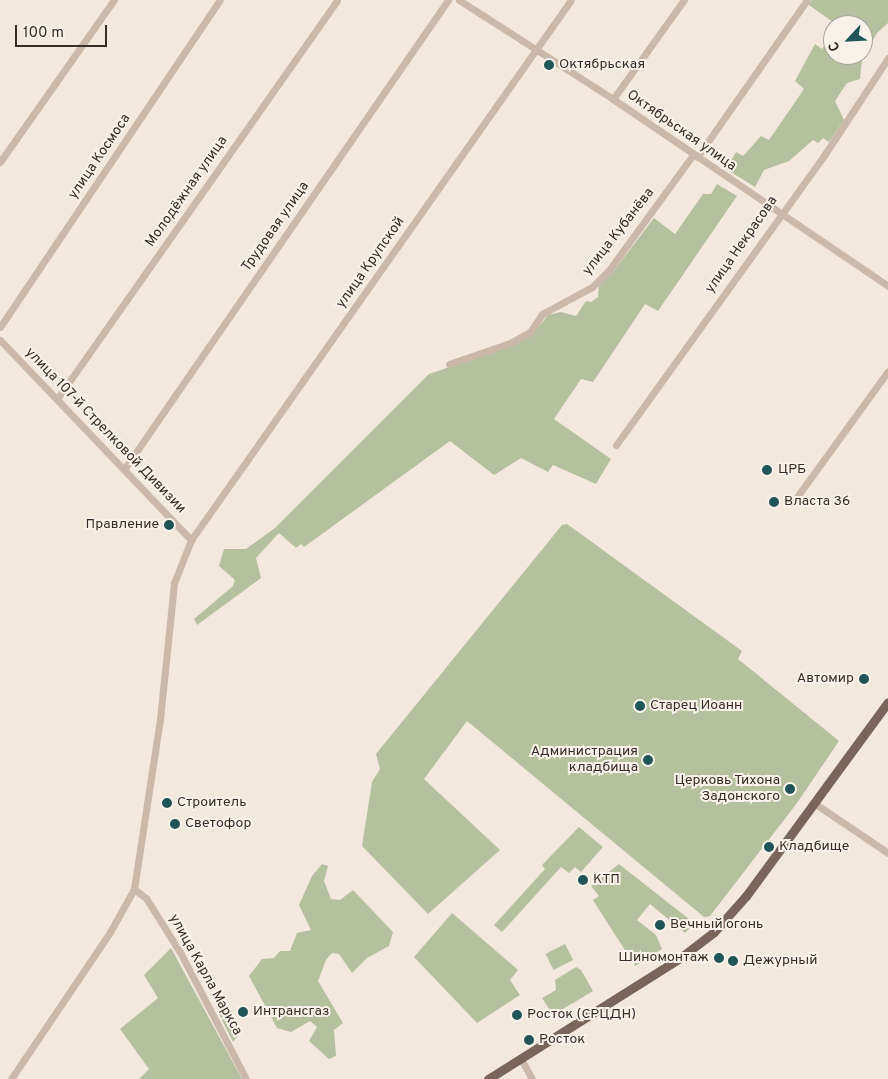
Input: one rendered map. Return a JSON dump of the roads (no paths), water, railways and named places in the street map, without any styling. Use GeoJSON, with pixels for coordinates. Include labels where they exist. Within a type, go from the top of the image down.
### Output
{"type":"FeatureCollection","features":[{"type":"Feature","properties":{"kind":"main road"},"geometry":{"type":"LineString","coordinates":[[488,1079],[680,958],[714,932],[746,896],[888,702]]}},
{"type":"Feature","properties":{"kind":"street"},"geometry":{"type":"LineString","coordinates":[[0,162],[114,0]]}},
{"type":"Feature","properties":{"kind":"street","name":"улица Космоса"},"geometry":{"type":"LineString","coordinates":[[0,327],[220,0]]}},
{"type":"Feature","properties":{"kind":"street","name":"Молодёжная улица"},"geometry":{"type":"LineString","coordinates":[[57,399],[337,0]]}},
{"type":"Feature","properties":{"kind":"street","name":"Трудовая улица"},"geometry":{"type":"LineString","coordinates":[[124,468],[448,0]]}},
{"type":"Feature","properties":{"kind":"street","name":"Октябрьская улица"},"geometry":{"type":"LineString","coordinates":[[459,0],[613,99],[779,214],[888,286]]}},
{"type":"Feature","properties":{"kind":"street","name":"улица Крупской"},"geometry":{"type":"LineString","coordinates":[[134,889],[160,719],[174,582],[191,540],[571,0]]}},
{"type":"Feature","properties":{"kind":"street"},"geometry":{"type":"LineString","coordinates":[[613,99],[684,0]]}},
{"type":"Feature","properties":{"kind":"street","name":"улица Кубанёва"},"geometry":{"type":"LineString","coordinates":[[449,364],[510,343],[530,332],[542,314],[592,287],[609,270],[695,156],[807,0]]}},
{"type":"Feature","properties":{"kind":"street","name":"улица Некрасова"},"geometry":{"type":"LineString","coordinates":[[616,445],[779,214],[824,154],[888,58]]}},
{"type":"Feature","properties":{"kind":"street","name":"улица 107-й Стрелковой Дивизии"},"geometry":{"type":"LineString","coordinates":[[0,340],[191,540]]}},
{"type":"Feature","properties":{"kind":"street"},"geometry":{"type":"LineString","coordinates":[[794,501],[888,371]]}},
{"type":"Feature","properties":{"kind":"street"},"geometry":{"type":"LineString","coordinates":[[814,804],[888,853]]}},
{"type":"Feature","properties":{"kind":"street"},"geometry":{"type":"LineString","coordinates":[[10,1079],[110,932],[134,889]]}},
{"type":"Feature","properties":{"kind":"street","name":"улица Карла Маркса"},"geometry":{"type":"LineString","coordinates":[[134,889],[146,898],[181,954],[246,1079]]}},
{"type":"Feature","properties":{"kind":"street"},"geometry":{"type":"LineString","coordinates":[[521,1059],[532,1079]]}},
{"type":"Feature","properties":{"kind":"place","name":"Октябрьская"},"geometry":{"type":"Point","coordinates":[549,65]}},
{"type":"Feature","properties":{"kind":"place","name":"ЦРБ"},"geometry":{"type":"Point","coordinates":[767,470]}},
{"type":"Feature","properties":{"kind":"place","name":"Власта 36"},"geometry":{"type":"Point","coordinates":[774,502]}},
{"type":"Feature","properties":{"kind":"place","name":"Правление"},"geometry":{"type":"Point","coordinates":[169,525]}},
{"type":"Feature","properties":{"kind":"place","name":"Автомир"},"geometry":{"type":"Point","coordinates":[864,679]}},
{"type":"Feature","properties":{"kind":"place","name":"Старец Иоанн"},"geometry":{"type":"Point","coordinates":[640,706]}},
{"type":"Feature","properties":{"kind":"place","name":"Администрация кладбища"},"geometry":{"type":"Point","coordinates":[648,760]}},
{"type":"Feature","properties":{"kind":"place","name":"Церковь Тихона Задонского"},"geometry":{"type":"Point","coordinates":[790,789]}},
{"type":"Feature","properties":{"kind":"place","name":"Строитель"},"geometry":{"type":"Point","coordinates":[167,803]}},
{"type":"Feature","properties":{"kind":"place","name":"Светофор"},"geometry":{"type":"Point","coordinates":[175,824]}},
{"type":"Feature","properties":{"kind":"place","name":"Кладбище"},"geometry":{"type":"Point","coordinates":[769,847]}},
{"type":"Feature","properties":{"kind":"place","name":"КТП"},"geometry":{"type":"Point","coordinates":[583,880]}},
{"type":"Feature","properties":{"kind":"place","name":"Вечный огонь"},"geometry":{"type":"Point","coordinates":[660,925]}},
{"type":"Feature","properties":{"kind":"place","name":"Шиномонтаж"},"geometry":{"type":"Point","coordinates":[719,958]}},
{"type":"Feature","properties":{"kind":"place","name":"Дежурный"},"geometry":{"type":"Point","coordinates":[733,961]}},
{"type":"Feature","properties":{"kind":"place","name":"Интрансгаз"},"geometry":{"type":"Point","coordinates":[243,1012]}},
{"type":"Feature","properties":{"kind":"place","name":"Росток (СРЦДН)"},"geometry":{"type":"Point","coordinates":[517,1015]}},
{"type":"Feature","properties":{"kind":"place","name":"Росток"},"geometry":{"type":"Point","coordinates":[529,1040]}}]}
